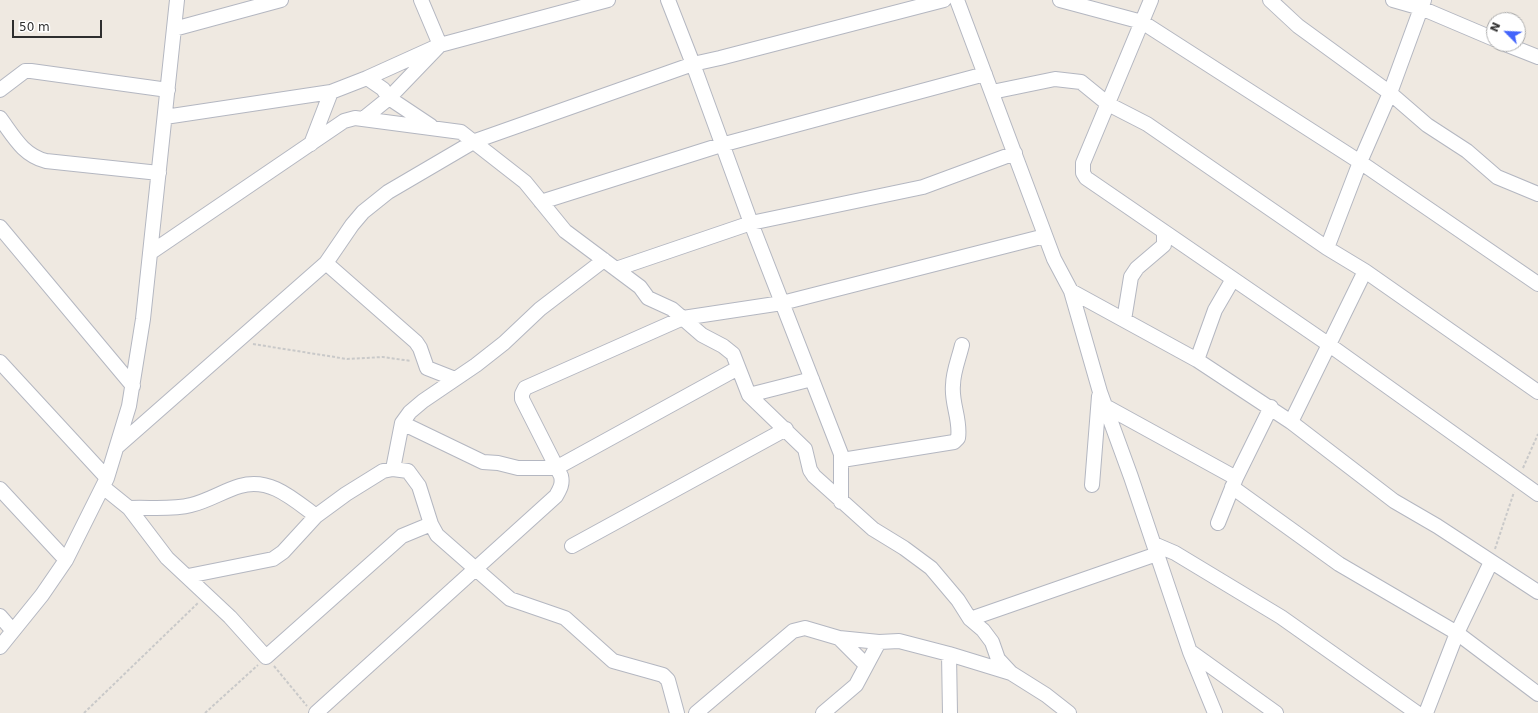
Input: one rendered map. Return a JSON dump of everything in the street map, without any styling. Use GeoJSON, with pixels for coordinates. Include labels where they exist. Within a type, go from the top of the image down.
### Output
{"type":"FeatureCollection","features":[{"type":"Feature","properties":{"kind":"street"},"geometry":{"type":"LineString","coordinates":[[0,647],[42,595],[66,560],[105,482],[118,446],[133,386],[143,319],[177,0]]}},
{"type":"Feature","properties":{"kind":"street"},"geometry":{"type":"LineString","coordinates":[[174,29],[281,0]]}},
{"type":"Feature","properties":{"kind":"street"},"geometry":{"type":"LineString","coordinates":[[421,0],[440,45]]}},
{"type":"Feature","properties":{"kind":"street"},"geometry":{"type":"LineString","coordinates":[[165,117],[331,92],[367,78],[440,45],[608,0]]}},
{"type":"Feature","properties":{"kind":"street"},"geometry":{"type":"LineString","coordinates":[[668,0],[693,64],[721,144],[842,460],[841,502]]}},
{"type":"Feature","properties":{"kind":"street"},"geometry":{"type":"LineString","coordinates":[[118,446],[326,263],[352,225],[364,212],[382,197],[475,141],[693,64],[944,0]]}},
{"type":"Feature","properties":{"kind":"street"},"geometry":{"type":"LineString","coordinates":[[958,0],[1045,236],[1054,259],[1071,291],[1100,392],[1156,549],[1190,652],[1215,713]]}},
{"type":"Feature","properties":{"kind":"street"},"geometry":{"type":"LineString","coordinates":[[1060,0],[1142,22],[1360,162],[1538,284]]}},
{"type":"Feature","properties":{"kind":"street"},"geometry":{"type":"LineString","coordinates":[[1151,0],[1083,162],[1083,173],[1086,178],[1328,344],[1538,494]]}},
{"type":"Feature","properties":{"kind":"street"},"geometry":{"type":"LineString","coordinates":[[1270,0],[1298,26],[1390,93],[1427,125],[1467,151],[1498,177],[1538,194]]}},
{"type":"Feature","properties":{"kind":"street"},"geometry":{"type":"LineString","coordinates":[[1393,0],[1423,4],[1486,35]]}},
{"type":"Feature","properties":{"kind":"street"},"geometry":{"type":"LineString","coordinates":[[1327,248],[1360,162],[1390,93],[1423,4]]}},
{"type":"Feature","properties":{"kind":"street"},"geometry":{"type":"LineString","coordinates":[[363,119],[390,98],[440,45]]}},
{"type":"Feature","properties":{"kind":"street"},"geometry":{"type":"LineString","coordinates":[[1525,52],[1538,57]]}},
{"type":"Feature","properties":{"kind":"street"},"geometry":{"type":"LineString","coordinates":[[0,90],[25,71],[31,71],[168,90]]}},
{"type":"Feature","properties":{"kind":"street"},"geometry":{"type":"LineString","coordinates":[[541,202],[721,144],[985,74]]}},
{"type":"Feature","properties":{"kind":"street"},"geometry":{"type":"LineString","coordinates":[[367,78],[383,89],[390,98],[433,128]]}},
{"type":"Feature","properties":{"kind":"street"},"geometry":{"type":"LineString","coordinates":[[992,92],[1055,79],[1081,82],[1108,104],[1147,124],[1327,248],[1365,271],[1538,392]]}},
{"type":"Feature","properties":{"kind":"street"},"geometry":{"type":"LineString","coordinates":[[311,144],[331,92]]}},
{"type":"Feature","properties":{"kind":"street"},"geometry":{"type":"LineString","coordinates":[[0,118],[24,150],[35,158],[46,161],[159,173]]}},
{"type":"Feature","properties":{"kind":"street"},"geometry":{"type":"LineString","coordinates":[[150,253],[344,121],[355,118],[461,132],[475,141],[525,182],[566,231],[640,287],[648,298],[668,307],[702,335],[733,354],[749,395],[786,429],[805,449],[810,470],[814,476],[872,529],[904,548],[931,568],[958,600],[970,619],[983,630],[992,642],[998,659],[1011,673],[1046,695],[1069,713]]}},
{"type":"Feature","properties":{"kind":"street"},"geometry":{"type":"LineString","coordinates":[[616,269],[751,223],[923,187],[1015,153]]}},
{"type":"Feature","properties":{"kind":"street"},"geometry":{"type":"LineString","coordinates":[[0,227],[133,386]]}},
{"type":"Feature","properties":{"kind":"street"},"geometry":{"type":"LineString","coordinates":[[1124,320],[1131,277],[1137,268],[1164,245],[1164,232]]}},
{"type":"Feature","properties":{"kind":"street"},"geometry":{"type":"LineString","coordinates":[[312,710],[475,569],[556,496],[562,481],[522,400],[522,394],[525,388],[683,318],[782,303],[1045,236]]}},
{"type":"Feature","properties":{"kind":"street"},"geometry":{"type":"LineString","coordinates":[[393,469],[402,423],[410,412],[504,343],[540,309],[604,260]]}},
{"type":"Feature","properties":{"kind":"street"},"geometry":{"type":"LineString","coordinates":[[326,263],[416,342],[420,348],[427,368],[455,379]]}},
{"type":"Feature","properties":{"kind":"street"},"geometry":{"type":"LineString","coordinates":[[1291,422],[1365,271]]}},
{"type":"Feature","properties":{"kind":"street"},"geometry":{"type":"LineString","coordinates":[[1197,360],[1215,310],[1233,279]]}},
{"type":"Feature","properties":{"kind":"street"},"geometry":{"type":"LineString","coordinates":[[1071,291],[1197,360],[1270,407],[1394,501],[1538,592]]}},
{"type":"Feature","properties":{"kind":"street"},"geometry":{"type":"LineString","coordinates":[[842,460],[954,442],[958,438],[960,430],[953,399],[953,384],[962,345]]}},
{"type":"Feature","properties":{"kind":"street"},"geometry":{"type":"LineString","coordinates":[[0,362],[129,508],[167,558],[188,576],[266,657],[402,536],[431,524]]}},
{"type":"Feature","properties":{"kind":"street"},"geometry":{"type":"LineString","coordinates":[[402,423],[483,462],[498,463],[518,468],[556,468],[738,368]]}},
{"type":"Feature","properties":{"kind":"street"},"geometry":{"type":"LineString","coordinates":[[749,395],[812,379]]}},
{"type":"Feature","properties":{"kind":"street"},"geometry":{"type":"LineString","coordinates":[[1092,485],[1100,392]]}},
{"type":"Feature","properties":{"kind":"street"},"geometry":{"type":"LineString","coordinates":[[1105,406],[1234,482],[1339,564],[1457,633],[1538,694]]}},
{"type":"Feature","properties":{"kind":"street"},"geometry":{"type":"LineString","coordinates":[[1218,523],[1234,482],[1270,407]]}},
{"type":"Feature","properties":{"kind":"street"},"geometry":{"type":"LineString","coordinates":[[572,546],[786,429]]}},
{"type":"Feature","properties":{"kind":"street"},"geometry":{"type":"LineString","coordinates":[[188,576],[273,558],[283,552],[316,516],[346,494],[374,476],[393,469],[408,471],[419,486],[431,524],[437,535],[510,599],[565,618],[613,660],[664,676],[668,680],[677,713]]}},
{"type":"Feature","properties":{"kind":"street"},"geometry":{"type":"LineString","coordinates":[[129,508],[188,506],[239,486],[252,483],[268,485],[282,491],[316,516]]}},
{"type":"Feature","properties":{"kind":"street"},"geometry":{"type":"LineString","coordinates":[[0,489],[66,560]]}},
{"type":"Feature","properties":{"kind":"street"},"geometry":{"type":"LineString","coordinates":[[970,619],[1156,549],[1175,553],[1281,617],[1417,713]]}},
{"type":"Feature","properties":{"kind":"street"},"geometry":{"type":"LineString","coordinates":[[1426,713],[1457,633],[1491,562]]}},
{"type":"Feature","properties":{"kind":"street"},"geometry":{"type":"LineString","coordinates":[[0,616],[14,631]]}},
{"type":"Feature","properties":{"kind":"street"},"geometry":{"type":"LineString","coordinates":[[696,713],[793,631],[805,628],[838,638],[879,642],[899,641],[949,654],[1011,673]]}},
{"type":"Feature","properties":{"kind":"street"},"geometry":{"type":"LineString","coordinates":[[838,638],[866,665]]}},
{"type":"Feature","properties":{"kind":"street"},"geometry":{"type":"LineString","coordinates":[[823,713],[856,685],[879,642]]}},
{"type":"Feature","properties":{"kind":"street"},"geometry":{"type":"LineString","coordinates":[[1190,652],[1276,713]]}},
{"type":"Feature","properties":{"kind":"street"},"geometry":{"type":"LineString","coordinates":[[949,654],[950,713]]}},
{"type":"Feature","properties":{"kind":"path"},"geometry":{"type":"LineString","coordinates":[[238,342],[348,359],[383,357],[400,359],[427,368]]}},
{"type":"Feature","properties":{"kind":"path"},"geometry":{"type":"LineString","coordinates":[[1491,562],[1518,480],[1538,434]]}},
{"type":"Feature","properties":{"kind":"path"},"geometry":{"type":"LineString","coordinates":[[84,713],[206,595]]}},
{"type":"Feature","properties":{"kind":"path"},"geometry":{"type":"LineString","coordinates":[[205,713],[266,657],[312,710]]}}]}
